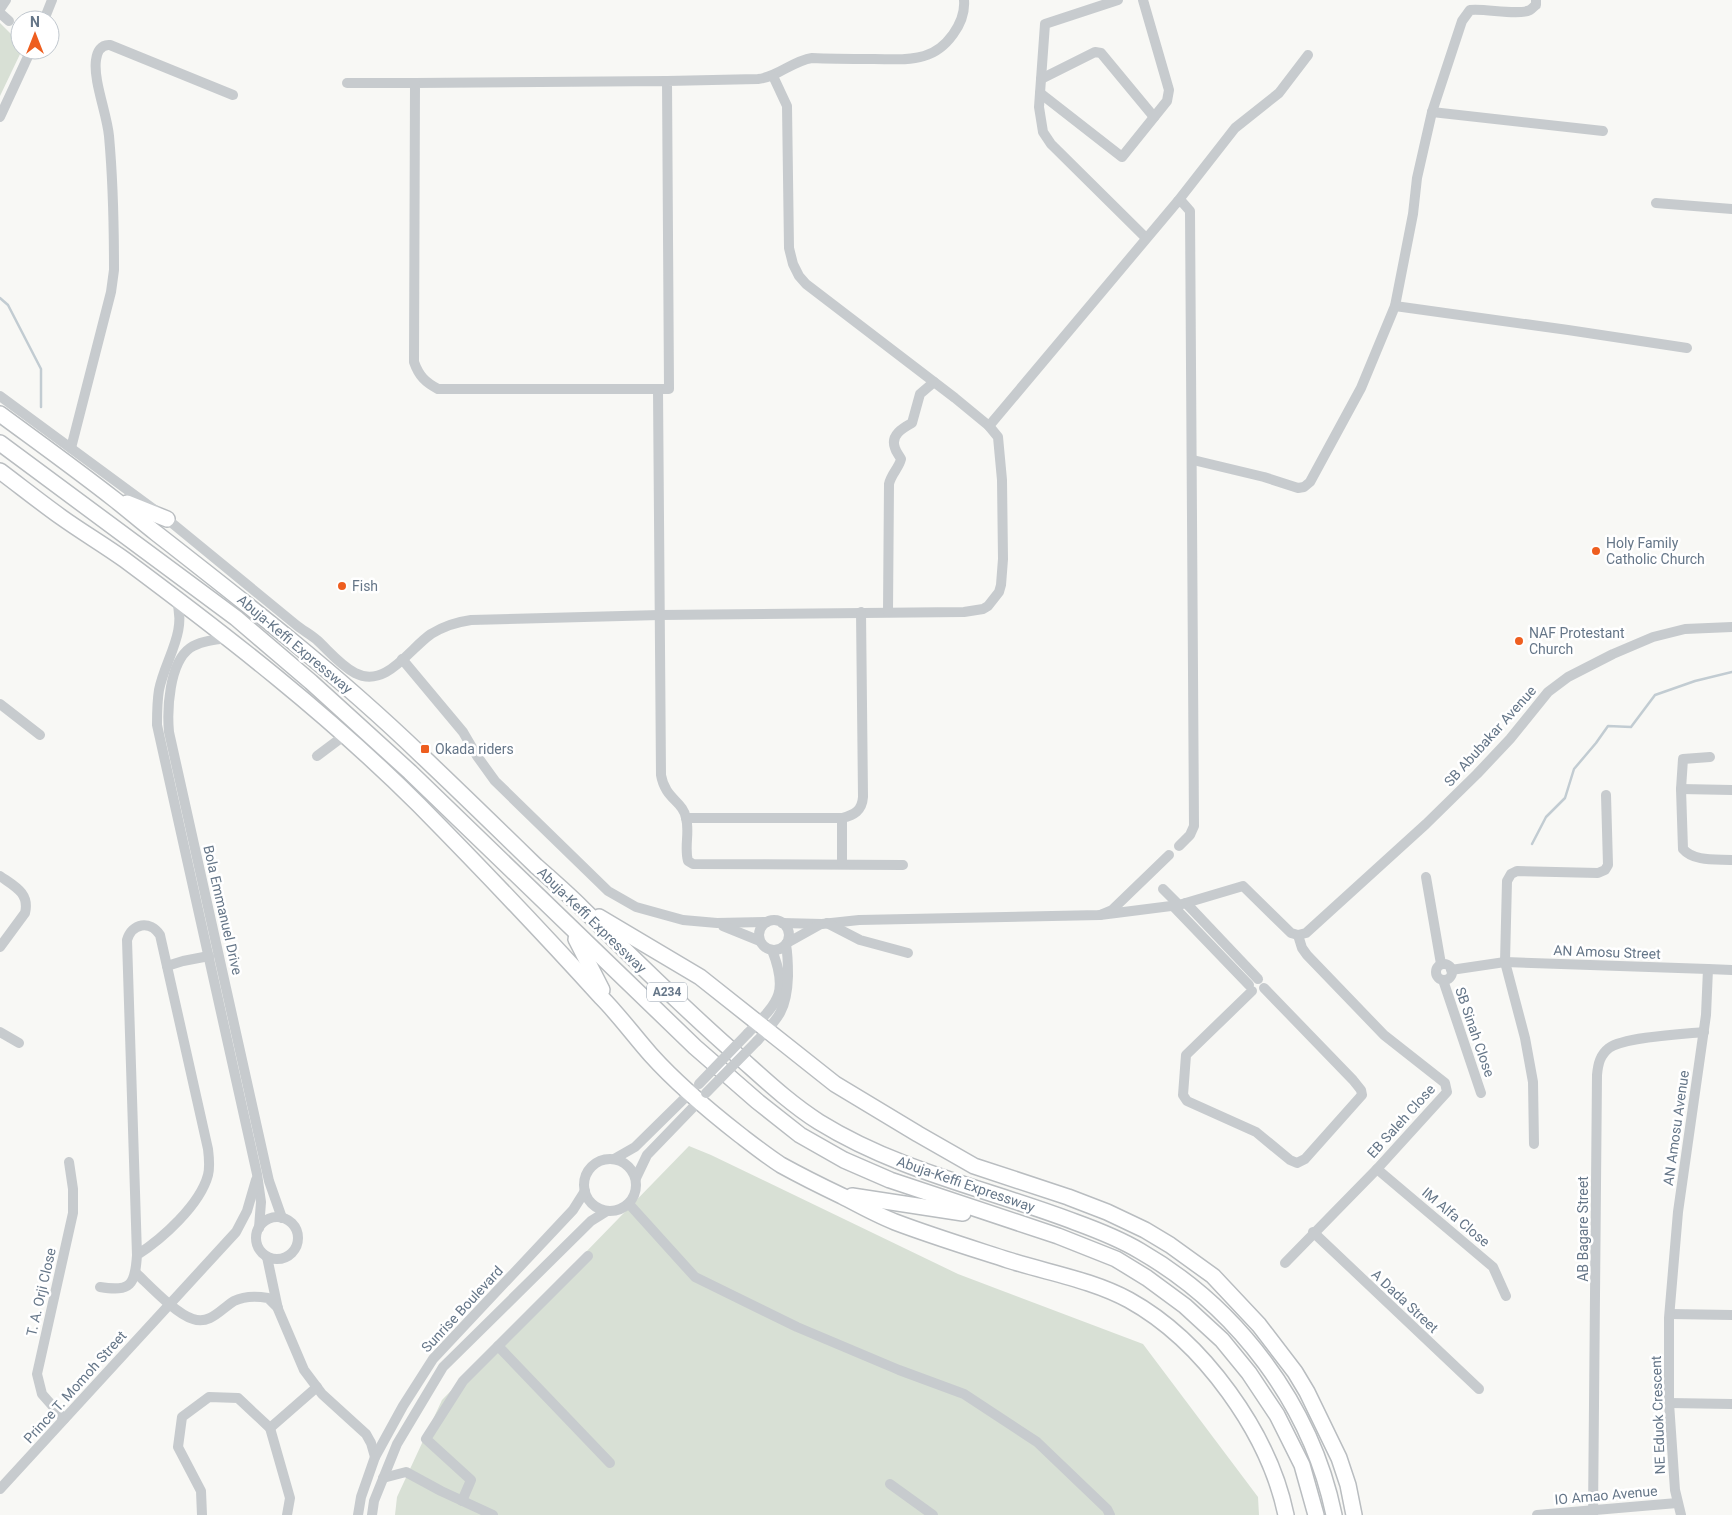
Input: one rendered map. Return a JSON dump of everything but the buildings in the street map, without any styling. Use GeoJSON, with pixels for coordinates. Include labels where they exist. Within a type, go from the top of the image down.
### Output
{"type":"FeatureCollection","features":[{"type":"Feature","properties":{"kind":"highway","name":"Abuja-Keffi Expressway"},"geometry":{"type":"LineString","coordinates":[[0,414],[112,497],[284,634],[351,691],[411,745],[578,904],[646,973],[794,1104],[830,1128],[882,1154],[942,1179],[1035,1208],[1091,1228],[1136,1248],[1173,1271],[1241,1331],[1263,1358],[1304,1428],[1318,1459],[1330,1494],[1334,1515]]}},
{"type":"Feature","properties":{"kind":"highway","name":"Abuja-Keffi Expressway"},"geometry":{"type":"LineString","coordinates":[[0,443],[236,618],[290,663],[353,718],[410,772],[695,1047],[800,1135],[844,1160],[890,1180],[1058,1236],[1116,1259],[1148,1278],[1185,1306],[1222,1340],[1249,1373],[1277,1415],[1302,1465],[1316,1515]]}},
{"type":"Feature","properties":{"kind":"highway"},"geometry":{"type":"LineString","coordinates":[[22,460],[39,488],[61,517]]}},
{"type":"Feature","properties":{"kind":"highway"},"geometry":{"type":"LineString","coordinates":[[0,471],[61,517],[122,558],[227,638],[345,735],[417,804],[529,917],[611,1006],[652,1056],[698,1093],[777,1162],[808,1180],[890,1220],[934,1236],[1103,1288],[1132,1302],[1171,1329],[1208,1366],[1252,1428],[1276,1480],[1286,1515]]}},
{"type":"Feature","properties":{"kind":"highway"},"geometry":{"type":"LineString","coordinates":[[112,497],[167,519]]}},
{"type":"Feature","properties":{"kind":"highway","name":"Abuja-Keffi Expressway"},"geometry":{"type":"LineString","coordinates":[[578,904],[700,977],[758,1031],[836,1084],[974,1166],[1107,1212],[1145,1230],[1170,1245],[1213,1276],[1260,1325],[1295,1372],[1339,1458],[1348,1485],[1354,1515]]}},
{"type":"Feature","properties":{"kind":"highway"},"geometry":{"type":"LineString","coordinates":[[570,928],[611,1006]]}},
{"type":"Feature","properties":{"kind":"highway"},"geometry":{"type":"LineString","coordinates":[[974,1166],[1035,1208]]}},
{"type":"Feature","properties":{"kind":"highway"},"geometry":{"type":"LineString","coordinates":[[839,1194],[1006,1220]]}},
{"type":"Feature","properties":{"kind":"street"},"geometry":{"type":"LineString","coordinates":[[0,9],[6,0]]}},
{"type":"Feature","properties":{"kind":"street"},"geometry":{"type":"LineString","coordinates":[[347,83],[758,79],[772,76],[801,60],[812,58],[896,59],[926,56],[954,34],[964,12],[964,0]]}},
{"type":"Feature","properties":{"kind":"street"},"geometry":{"type":"LineString","coordinates":[[1118,0],[1045,24],[1039,107],[1043,132],[1051,144],[1146,238]]}},
{"type":"Feature","properties":{"kind":"street"},"geometry":{"type":"LineString","coordinates":[[1040,92],[1122,156],[1167,101],[1169,90],[1143,0]]}},
{"type":"Feature","properties":{"kind":"street"},"geometry":{"type":"LineString","coordinates":[[1193,460],[1264,477],[1298,488],[1306,486],[1361,388],[1395,306],[1413,214],[1417,178],[1432,112],[1462,21],[1470,10],[1519,12],[1530,10],[1536,5],[1536,0]]}},
{"type":"Feature","properties":{"kind":"street"},"geometry":{"type":"LineString","coordinates":[[0,13],[9,21]]}},
{"type":"Feature","properties":{"kind":"street"},"geometry":{"type":"LineString","coordinates":[[71,448],[111,292],[114,270],[109,134],[96,68],[101,47],[110,45],[233,95]]}},
{"type":"Feature","properties":{"kind":"street"},"geometry":{"type":"LineString","coordinates":[[1041,79],[1095,52],[1101,53],[1154,117]]}},
{"type":"Feature","properties":{"kind":"street"},"geometry":{"type":"LineString","coordinates":[[989,426],[1178,201],[1235,128],[1279,93],[1308,55]]}},
{"type":"Feature","properties":{"kind":"street"},"geometry":{"type":"LineString","coordinates":[[0,117],[26,60]]}},
{"type":"Feature","properties":{"kind":"street"},"geometry":{"type":"LineString","coordinates":[[0,396],[167,519],[316,639],[353,672],[364,676],[380,676],[430,635],[444,626],[482,619],[964,612],[983,609],[992,602],[999,592],[1002,576],[1002,480],[1000,445],[995,432],[934,382],[838,310],[799,276],[793,264],[789,248],[787,106],[772,76]]}},
{"type":"Feature","properties":{"kind":"street"},"geometry":{"type":"LineString","coordinates":[[415,83],[414,362],[422,378],[438,389],[628,388],[658,390],[669,389],[667,81]]}},
{"type":"Feature","properties":{"kind":"street"},"geometry":{"type":"LineString","coordinates":[[1432,112],[1603,131]]}},
{"type":"Feature","properties":{"kind":"street"},"geometry":{"type":"LineString","coordinates":[[1178,201],[1190,212],[1194,826],[1190,835],[1179,846]]}},
{"type":"Feature","properties":{"kind":"street"},"geometry":{"type":"LineString","coordinates":[[1656,202],[1732,209]]}},
{"type":"Feature","properties":{"kind":"street"},"geometry":{"type":"LineString","coordinates":[[1395,306],[1687,348]]}},
{"type":"Feature","properties":{"kind":"street"},"geometry":{"type":"LineString","coordinates":[[888,612],[889,484],[891,476],[901,459],[894,443],[898,432],[912,423],[920,394],[934,382]]}},
{"type":"Feature","properties":{"kind":"street"},"geometry":{"type":"LineString","coordinates":[[658,390],[661,775],[665,790],[678,804],[686,818],[686,854],[688,861],[693,864],[902,865]]}},
{"type":"Feature","properties":{"kind":"street","name":"Bola Emmanuel Drive"},"geometry":{"type":"LineString","coordinates":[[176,599],[180,609],[178,634],[159,689],[157,725],[257,1174],[261,1202],[259,1228]]}},
{"type":"Feature","properties":{"kind":"street"},"geometry":{"type":"LineString","coordinates":[[686,818],[842,818],[856,813],[862,805],[864,797],[862,612]]}},
{"type":"Feature","properties":{"kind":"street","name":"SB Abubakar Avenue"},"geometry":{"type":"LineString","coordinates":[[1302,934],[1432,818],[1503,746],[1548,692],[1568,677],[1613,654],[1653,637],[1685,629],[1732,627]]}},
{"type":"Feature","properties":{"kind":"street","name":"Bola Emmanuel Drive"},"geometry":{"type":"LineString","coordinates":[[227,638],[198,643],[188,650],[178,662],[169,697],[167,715],[169,732],[269,1181],[282,1218]]}},
{"type":"Feature","properties":{"kind":"street"},"geometry":{"type":"LineString","coordinates":[[402,659],[463,732],[495,781],[608,891],[626,902],[648,911],[683,920],[717,924],[775,920],[786,926],[789,934],[786,944],[788,957],[787,997],[780,1014],[758,1031],[698,1093],[647,1155],[636,1178],[636,1192],[629,1204],[615,1211],[599,1209],[593,1205],[585,1191],[584,1182],[586,1174],[591,1167],[598,1162],[614,1159],[635,1147],[698,1093]]}},
{"type":"Feature","properties":{"kind":"street"},"geometry":{"type":"LineString","coordinates":[[0,704],[40,735]]}},
{"type":"Feature","properties":{"kind":"street"},"geometry":{"type":"LineString","coordinates":[[317,756],[345,735]]}},
{"type":"Feature","properties":{"kind":"street"},"geometry":{"type":"LineString","coordinates":[[1710,756],[1682,759],[1683,849],[1688,855],[1699,858],[1732,860]]}},
{"type":"Feature","properties":{"kind":"street"},"geometry":{"type":"LineString","coordinates":[[1681,789],[1732,790]]}},
{"type":"Feature","properties":{"kind":"street"},"geometry":{"type":"LineString","coordinates":[[1534,1144],[1533,1082],[1525,1038],[1505,962],[1507,881],[1511,874],[1517,871],[1598,873],[1606,870],[1608,865],[1606,795]]}},
{"type":"Feature","properties":{"kind":"street"},"geometry":{"type":"LineString","coordinates":[[842,818],[842,864]]}},
{"type":"Feature","properties":{"kind":"street"},"geometry":{"type":"LineString","coordinates":[[1100,914],[1112,910],[1169,855]]}},
{"type":"Feature","properties":{"kind":"street"},"geometry":{"type":"LineString","coordinates":[[0,876],[22,892],[26,899],[27,907],[25,913],[0,947]]}},
{"type":"Feature","properties":{"kind":"street"},"geometry":{"type":"LineString","coordinates":[[1426,876],[1441,964],[1436,973],[1443,980],[1450,977],[1451,970],[1448,965],[1441,964]]}},
{"type":"Feature","properties":{"kind":"street"},"geometry":{"type":"LineString","coordinates":[[782,923],[824,924],[859,920],[1100,914],[1179,905],[1243,886],[1291,933],[1302,934]]}},
{"type":"Feature","properties":{"kind":"street"},"geometry":{"type":"LineString","coordinates":[[1163,889],[1193,918],[1255,986],[1353,1080],[1361,1090],[1362,1095],[1305,1159],[1297,1163],[1290,1160],[1256,1132],[1187,1101],[1183,1095],[1186,1054],[1255,986]]}},
{"type":"Feature","properties":{"kind":"street"},"geometry":{"type":"LineString","coordinates":[[760,942],[760,930],[767,922]]}},
{"type":"Feature","properties":{"kind":"street"},"geometry":{"type":"LineString","coordinates":[[717,924],[760,942],[765,948],[772,950],[777,950],[824,924]]}},
{"type":"Feature","properties":{"kind":"street"},"geometry":{"type":"LineString","coordinates":[[824,924],[860,940],[908,953]]}},
{"type":"Feature","properties":{"kind":"street"},"geometry":{"type":"LineString","coordinates":[[100,1286],[120,1289],[126,1287],[136,1273],[127,940],[129,932],[135,927],[143,925],[156,929],[160,935],[208,1148],[208,1175],[202,1190],[188,1209],[159,1239],[137,1255]]}},
{"type":"Feature","properties":{"kind":"street","name":"EB Saleh Close"},"geometry":{"type":"LineString","coordinates":[[1285,1263],[1313,1232],[1377,1169],[1447,1092],[1445,1083],[1402,1051],[1366,1018],[1307,955],[1302,948],[1302,934]]}},
{"type":"Feature","properties":{"kind":"street"},"geometry":{"type":"LineString","coordinates":[[758,1031],[779,995],[779,969],[772,950]]}},
{"type":"Feature","properties":{"kind":"street"},"geometry":{"type":"LineString","coordinates":[[167,966],[209,956]]}},
{"type":"Feature","properties":{"kind":"street","name":"AN Amosu Street"},"geometry":{"type":"LineString","coordinates":[[1451,970],[1505,962],[1708,969]]}},
{"type":"Feature","properties":{"kind":"street"},"geometry":{"type":"LineString","coordinates":[[1708,969],[1732,970]]}},
{"type":"Feature","properties":{"kind":"street","name":"AN Amosu Avenue"},"geometry":{"type":"LineString","coordinates":[[1670,1314],[1678,1212],[1704,1032],[1708,969]]}},
{"type":"Feature","properties":{"kind":"street","name":"SB Sinah Close"},"geometry":{"type":"LineString","coordinates":[[1443,980],[1481,1093]]}},
{"type":"Feature","properties":{"kind":"street"},"geometry":{"type":"LineString","coordinates":[[0,1032],[19,1043]]}},
{"type":"Feature","properties":{"kind":"street","name":"AB Bagare Street"},"geometry":{"type":"LineString","coordinates":[[1593,1513],[1597,1075],[1599,1060],[1608,1048],[1621,1042],[1704,1032]]}},
{"type":"Feature","properties":{"kind":"street"},"geometry":{"type":"LineString","coordinates":[[614,1159],[628,1166],[636,1178]]}},
{"type":"Feature","properties":{"kind":"street","name":"T. A. Orji Close"},"geometry":{"type":"LineString","coordinates":[[64,1419],[42,1394],[37,1374],[73,1213],[73,1189],[69,1162]]}},
{"type":"Feature","properties":{"kind":"street","name":"IM Alfa Close"},"geometry":{"type":"LineString","coordinates":[[1377,1169],[1493,1267],[1506,1296]]}},
{"type":"Feature","properties":{"kind":"street","name":"Prince T. Momoh Street"},"geometry":{"type":"LineString","coordinates":[[0,1489],[236,1232],[243,1222],[247,1211],[257,1174]]}},
{"type":"Feature","properties":{"kind":"street","name":"Sunrise Boulevard"},"geometry":{"type":"LineString","coordinates":[[358,1515],[361,1497],[374,1457],[432,1359],[573,1210],[585,1191]]}},
{"type":"Feature","properties":{"kind":"street"},"geometry":{"type":"LineString","coordinates":[[629,1204],[695,1276],[797,1327],[899,1370],[964,1394],[1037,1442],[1107,1509],[1110,1515]]}},
{"type":"Feature","properties":{"kind":"street","name":"Sunrise Boulevard"},"geometry":{"type":"LineString","coordinates":[[372,1515],[374,1501],[397,1444],[443,1368],[591,1221],[607,1211]]}},
{"type":"Feature","properties":{"kind":"street"},"geometry":{"type":"LineString","coordinates":[[267,1257],[280,1259],[287,1257],[296,1246],[298,1240],[294,1226],[282,1218],[269,1219],[259,1228],[256,1241],[258,1247],[267,1257],[278,1309],[304,1370],[322,1394],[366,1434],[371,1443],[374,1457]]}},
{"type":"Feature","properties":{"kind":"street","name":"A Dada Street"},"geometry":{"type":"LineString","coordinates":[[1313,1232],[1479,1389]]}},
{"type":"Feature","properties":{"kind":"street"},"geometry":{"type":"LineString","coordinates":[[462,1501],[471,1480],[426,1439],[463,1380],[588,1256]]}},
{"type":"Feature","properties":{"kind":"street"},"geometry":{"type":"LineString","coordinates":[[136,1273],[169,1304],[185,1316],[200,1321],[214,1316],[235,1301],[247,1297],[268,1298],[278,1309]]}},
{"type":"Feature","properties":{"kind":"street"},"geometry":{"type":"LineString","coordinates":[[1670,1314],[1732,1315]]}},
{"type":"Feature","properties":{"kind":"street","name":"NE Eduok Crescent"},"geometry":{"type":"LineString","coordinates":[[1670,1314],[1670,1403],[1675,1490],[1681,1515]]}},
{"type":"Feature","properties":{"kind":"street"},"geometry":{"type":"LineString","coordinates":[[498,1346],[610,1463]]}},
{"type":"Feature","properties":{"kind":"street"},"geometry":{"type":"LineString","coordinates":[[270,1428],[317,1387]]}},
{"type":"Feature","properties":{"kind":"street"},"geometry":{"type":"LineString","coordinates":[[202,1515],[201,1491],[178,1447],[182,1417],[209,1397],[238,1398],[270,1428],[290,1498],[287,1515]]}},
{"type":"Feature","properties":{"kind":"street"},"geometry":{"type":"LineString","coordinates":[[1670,1403],[1732,1404]]}},
{"type":"Feature","properties":{"kind":"street"},"geometry":{"type":"LineString","coordinates":[[383,1478],[406,1472],[493,1515]]}},
{"type":"Feature","properties":{"kind":"street"},"geometry":{"type":"LineString","coordinates":[[890,1484],[933,1515]]}},
{"type":"Feature","properties":{"kind":"street","name":"IO Amao Avenue"},"geometry":{"type":"LineString","coordinates":[[1537,1515],[1593,1513],[1677,1503]]}},
{"type":"Feature","properties":{"kind":"shaded area"},"geometry":{"type":"Polygon","coordinates":[[[0,23],[10,33],[10,60],[17,60],[0,96],[0,23]]]}},
{"type":"Feature","properties":{"kind":"shaded area"},"geometry":{"type":"Polygon","coordinates":[[[689,1146],[958,1274],[1143,1344],[1258,1497],[1259,1515],[395,1515],[397,1497],[442,1400],[689,1146]]]}},
{"type":"Feature","properties":{"kind":"waterway"},"geometry":{"type":"LineString","coordinates":[[0,298],[8,305],[41,369],[41,407]]}},
{"type":"Feature","properties":{"kind":"waterway"},"geometry":{"type":"LineString","coordinates":[[1532,844],[1546,817],[1565,798],[1574,769],[1608,726],[1631,727],[1655,695],[1695,681],[1732,672]]}},
{"type":"Feature","properties":{"kind":"place","name":"Holy Family Catholic Church"},"geometry":{"type":"Point","coordinates":[1596,551]}},
{"type":"Feature","properties":{"kind":"place","name":"Fish"},"geometry":{"type":"Point","coordinates":[342,586]}},
{"type":"Feature","properties":{"kind":"place","name":"NAF Protestant Church"},"geometry":{"type":"Point","coordinates":[1519,641]}},
{"type":"Feature","properties":{"kind":"place","name":"Okada riders"},"geometry":{"type":"Point","coordinates":[425,749]}}]}
